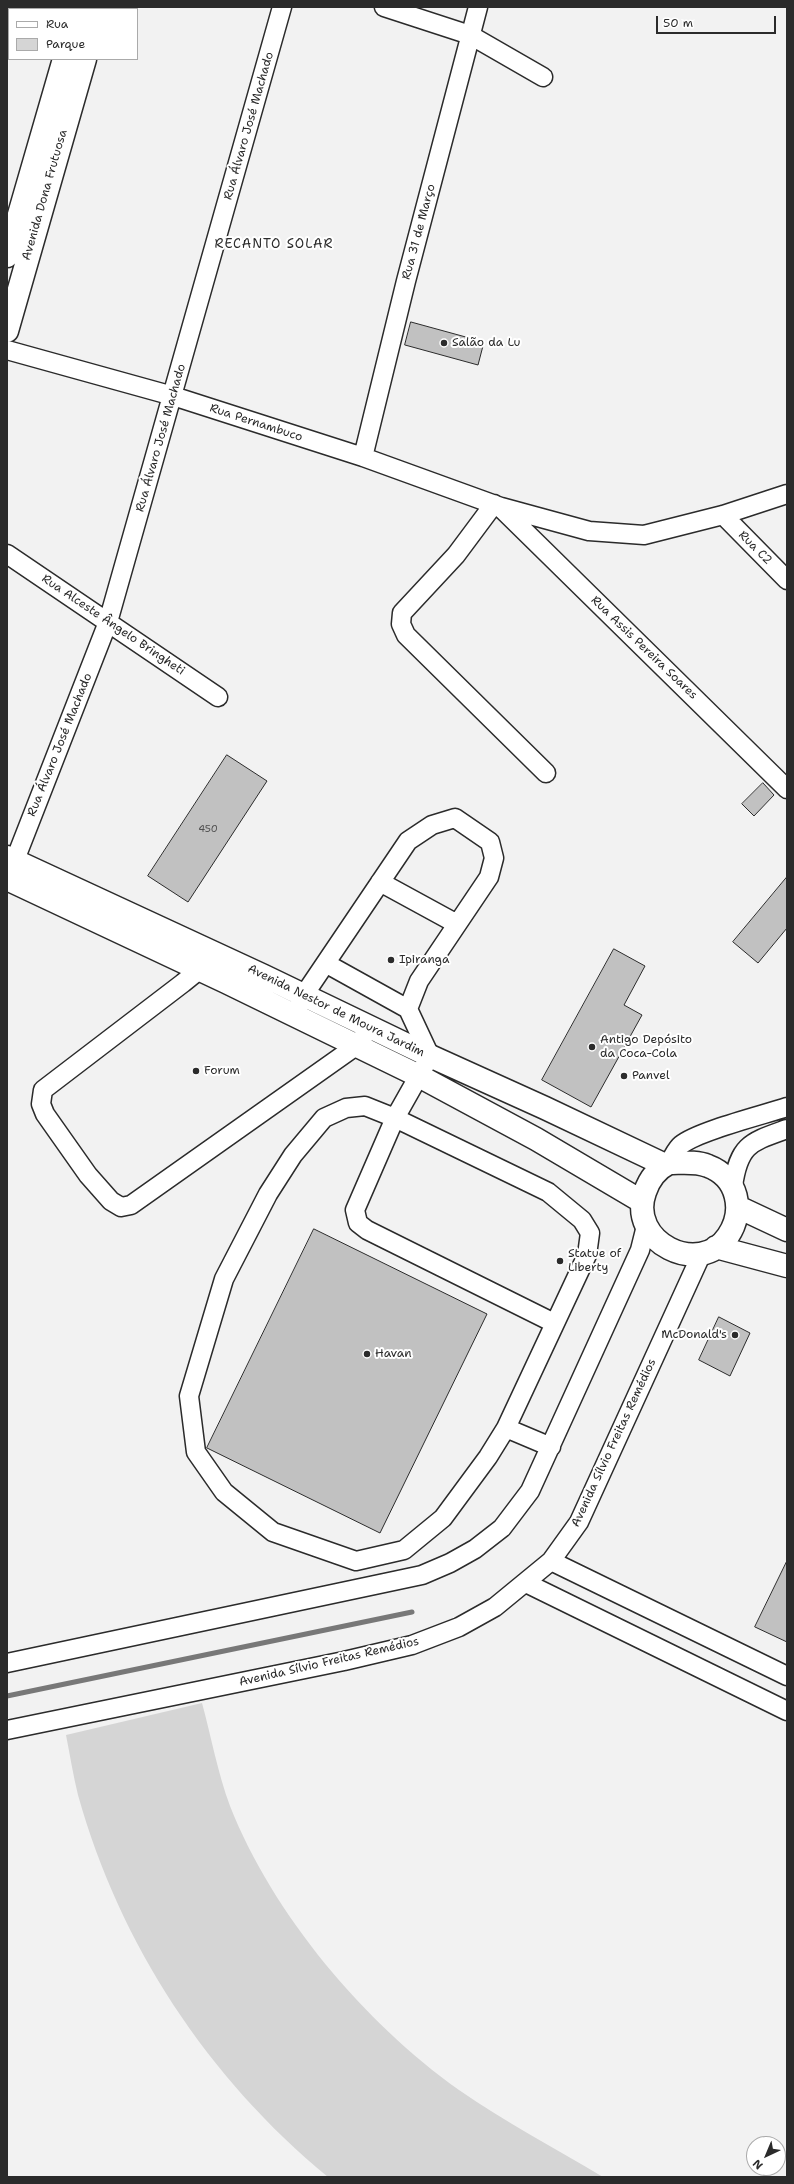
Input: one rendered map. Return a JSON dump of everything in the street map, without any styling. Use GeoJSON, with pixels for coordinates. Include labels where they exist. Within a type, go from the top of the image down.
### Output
{"type":"FeatureCollection","features":[{"type":"Feature","properties":{"kind":"main road","name":"Avenida Dona Frutuosa"},"geometry":{"type":"LineString","coordinates":[[7,256],[64,60]]}},
{"type":"Feature","properties":{"kind":"main road","name":"Avenida Dona Frutuosa"},"geometry":{"type":"LineString","coordinates":[[7,331],[84,60]]}},
{"type":"Feature","properties":{"kind":"main road","name":"Avenida Nestor de Moura Jardim"},"geometry":{"type":"LineString","coordinates":[[10,865],[211,952],[231,973],[294,1016],[419,1076],[536,1139],[642,1201]]}},
{"type":"Feature","properties":{"kind":"main road","name":"Avenida Nestor de Moura Jardim"},"geometry":{"type":"LineString","coordinates":[[10,865],[199,970],[231,973],[304,995],[430,1056],[667,1164],[699,1163],[709,1166],[733,1186]]}},
{"type":"Feature","properties":{"kind":"main road"},"geometry":{"type":"LineString","coordinates":[[667,1164],[649,1181],[642,1201],[642,1214],[646,1226],[659,1244],[680,1254],[709,1250],[787,1266]]}},
{"type":"Feature","properties":{"kind":"main road"},"geometry":{"type":"LineString","coordinates":[[709,1250],[726,1239],[732,1230],[738,1207],[733,1186]]}},
{"type":"Feature","properties":{"kind":"main road"},"geometry":{"type":"LineString","coordinates":[[738,1207],[787,1230]]}},
{"type":"Feature","properties":{"kind":"street","name":"Rua Álvaro José Machado"},"geometry":{"type":"LineString","coordinates":[[10,865],[108,622],[282,7]]}},
{"type":"Feature","properties":{"kind":"street"},"geometry":{"type":"LineString","coordinates":[[384,7],[470,35],[542,77]]}},
{"type":"Feature","properties":{"kind":"street","name":"Rua 31 de Março"},"geometry":{"type":"LineString","coordinates":[[363,457],[406,281],[478,7]]}},
{"type":"Feature","properties":{"kind":"street","name":"Rua Pernambuco"},"geometry":{"type":"LineString","coordinates":[[7,350],[173,396],[363,457],[497,506],[589,531],[644,535],[723,515],[787,494]]}},
{"type":"Feature","properties":{"kind":"street"},"geometry":{"type":"LineString","coordinates":[[497,506],[456,555],[402,613],[401,624],[406,635],[546,773]]}},
{"type":"Feature","properties":{"kind":"street","name":"Rua Assis Pereira Soares"},"geometry":{"type":"LineString","coordinates":[[497,506],[787,789]]}},
{"type":"Feature","properties":{"kind":"street","name":"Rua C2"},"geometry":{"type":"LineString","coordinates":[[723,515],[787,580]]}},
{"type":"Feature","properties":{"kind":"street","name":"Rua Alceste Ângelo Bringheti"},"geometry":{"type":"LineString","coordinates":[[7,554],[218,697]]}},
{"type":"Feature","properties":{"kind":"street"},"geometry":{"type":"LineString","coordinates":[[294,1016],[304,995],[408,841],[432,825],[455,818],[490,842],[494,858],[489,876],[419,981],[408,1009]]}},
{"type":"Feature","properties":{"kind":"street"},"geometry":{"type":"LineString","coordinates":[[380,882],[457,924]]}},
{"type":"Feature","properties":{"kind":"street"},"geometry":{"type":"LineString","coordinates":[[211,952],[199,970],[43,1090],[41,1104],[46,1114],[88,1175],[111,1201],[122,1207],[131,1205],[356,1046],[370,1027]]}},
{"type":"Feature","properties":{"kind":"street"},"geometry":{"type":"LineString","coordinates":[[326,964],[408,1009],[430,1056],[395,1118],[355,1210],[358,1223],[367,1230],[414,1255],[554,1323]]}},
{"type":"Feature","properties":{"kind":"street"},"geometry":{"type":"LineString","coordinates":[[365,1106],[395,1118],[548,1192],[582,1220],[590,1233],[586,1255],[506,1428],[488,1457],[443,1518],[404,1550],[356,1561],[273,1532],[224,1492],[196,1452],[189,1396],[224,1279],[268,1194],[293,1155],[324,1118],[346,1108],[365,1106]]}},
{"type":"Feature","properties":{"kind":"street"},"geometry":{"type":"LineString","coordinates":[[667,1164],[680,1146],[686,1142],[701,1135],[787,1107]]}},
{"type":"Feature","properties":{"kind":"street"},"geometry":{"type":"LineString","coordinates":[[733,1186],[735,1170],[749,1146],[754,1142],[787,1129]]}},
{"type":"Feature","properties":{"kind":"street"},"geometry":{"type":"LineString","coordinates":[[7,1662],[422,1575],[450,1563],[475,1549],[502,1528],[530,1491],[640,1250],[646,1226]]}},
{"type":"Feature","properties":{"kind":"street","name":"Avenida Sílvio Freitas Remédios"},"geometry":{"type":"LineString","coordinates":[[7,1730],[344,1661],[412,1645],[459,1628],[496,1607],[551,1561],[579,1522],[709,1250]]}},
{"type":"Feature","properties":{"kind":"street"},"geometry":{"type":"LineString","coordinates":[[506,1428],[551,1447]]}},
{"type":"Feature","properties":{"kind":"street"},"geometry":{"type":"LineString","coordinates":[[551,1561],[787,1676]]}},
{"type":"Feature","properties":{"kind":"street"},"geometry":{"type":"LineString","coordinates":[[526,1583],[787,1711]]}},
{"type":"Feature","properties":{"kind":"green space"},"geometry":{"type":"Polygon","coordinates":[[[202,1703],[226,1794],[248,1847],[296,1926],[325,1963],[356,1999],[389,2032],[424,2063],[459,2090],[512,2124],[603,2177],[328,2177],[285,2138],[244,2097],[207,2052],[174,2005],[144,1956],[118,1904],[96,1850],[78,1795],[66,1735],[202,1703]]]}},
{"type":"Feature","properties":{"kind":"building","name":"Salão da Lu"},"geometry":{"type":"Polygon","coordinates":[[[411,322],[484,342],[478,365],[405,345],[411,322]]]}},
{"type":"Feature","properties":{"kind":"building"},"geometry":{"type":"Polygon","coordinates":[[[227,755],[267,781],[188,902],[148,876],[227,755]]]}},
{"type":"Feature","properties":{"kind":"building"},"geometry":{"type":"Polygon","coordinates":[[[763,783],[774,795],[754,816],[742,804],[763,783]]]}},
{"type":"Feature","properties":{"kind":"building"},"geometry":{"type":"Polygon","coordinates":[[[787,877],[787,928],[758,963],[733,942],[787,877]]]}},
{"type":"Feature","properties":{"kind":"building","name":"Antigo Depósito da Coca-Cola"},"geometry":{"type":"Polygon","coordinates":[[[614,949],[645,966],[624,1005],[642,1015],[591,1107],[542,1080],[614,949]]]}},
{"type":"Feature","properties":{"kind":"building"},"geometry":{"type":"Polygon","coordinates":[[[314,1229],[487,1314],[380,1533],[207,1448],[314,1229]]]}},
{"type":"Feature","properties":{"kind":"building"},"geometry":{"type":"Polygon","coordinates":[[[719,1317],[750,1333],[730,1376],[699,1360],[719,1317]]]}},
{"type":"Feature","properties":{"kind":"building"},"geometry":{"type":"Polygon","coordinates":[[[787,1561],[787,1642],[755,1627],[787,1561]]]}},
{"type":"Feature","properties":{"kind":"waterway"},"geometry":{"type":"LineString","coordinates":[[7,1696],[412,1612]]}},
{"type":"Feature","properties":{"kind":"place","name":"Salão da Lu"},"geometry":{"type":"Point","coordinates":[444,343]}},
{"type":"Feature","properties":{"kind":"place","name":"Ipiranga"},"geometry":{"type":"Point","coordinates":[391,960]}},
{"type":"Feature","properties":{"kind":"place","name":"Antigo Depósito da Coca-Cola"},"geometry":{"type":"Point","coordinates":[592,1047]}},
{"type":"Feature","properties":{"kind":"place","name":"Forum"},"geometry":{"type":"Point","coordinates":[196,1071]}},
{"type":"Feature","properties":{"kind":"place","name":"Panvel"},"geometry":{"type":"Point","coordinates":[624,1076]}},
{"type":"Feature","properties":{"kind":"place","name":"Statue of Liberty"},"geometry":{"type":"Point","coordinates":[560,1261]}},
{"type":"Feature","properties":{"kind":"place","name":"McDonald's"},"geometry":{"type":"Point","coordinates":[735,1335]}},
{"type":"Feature","properties":{"kind":"place","name":"Havan"},"geometry":{"type":"Point","coordinates":[367,1354]}},
{"type":"Feature","properties":{"kind":"district","name":"RECANTO SOLAR"},"geometry":{"type":"Point","coordinates":[274,245]}}]}
